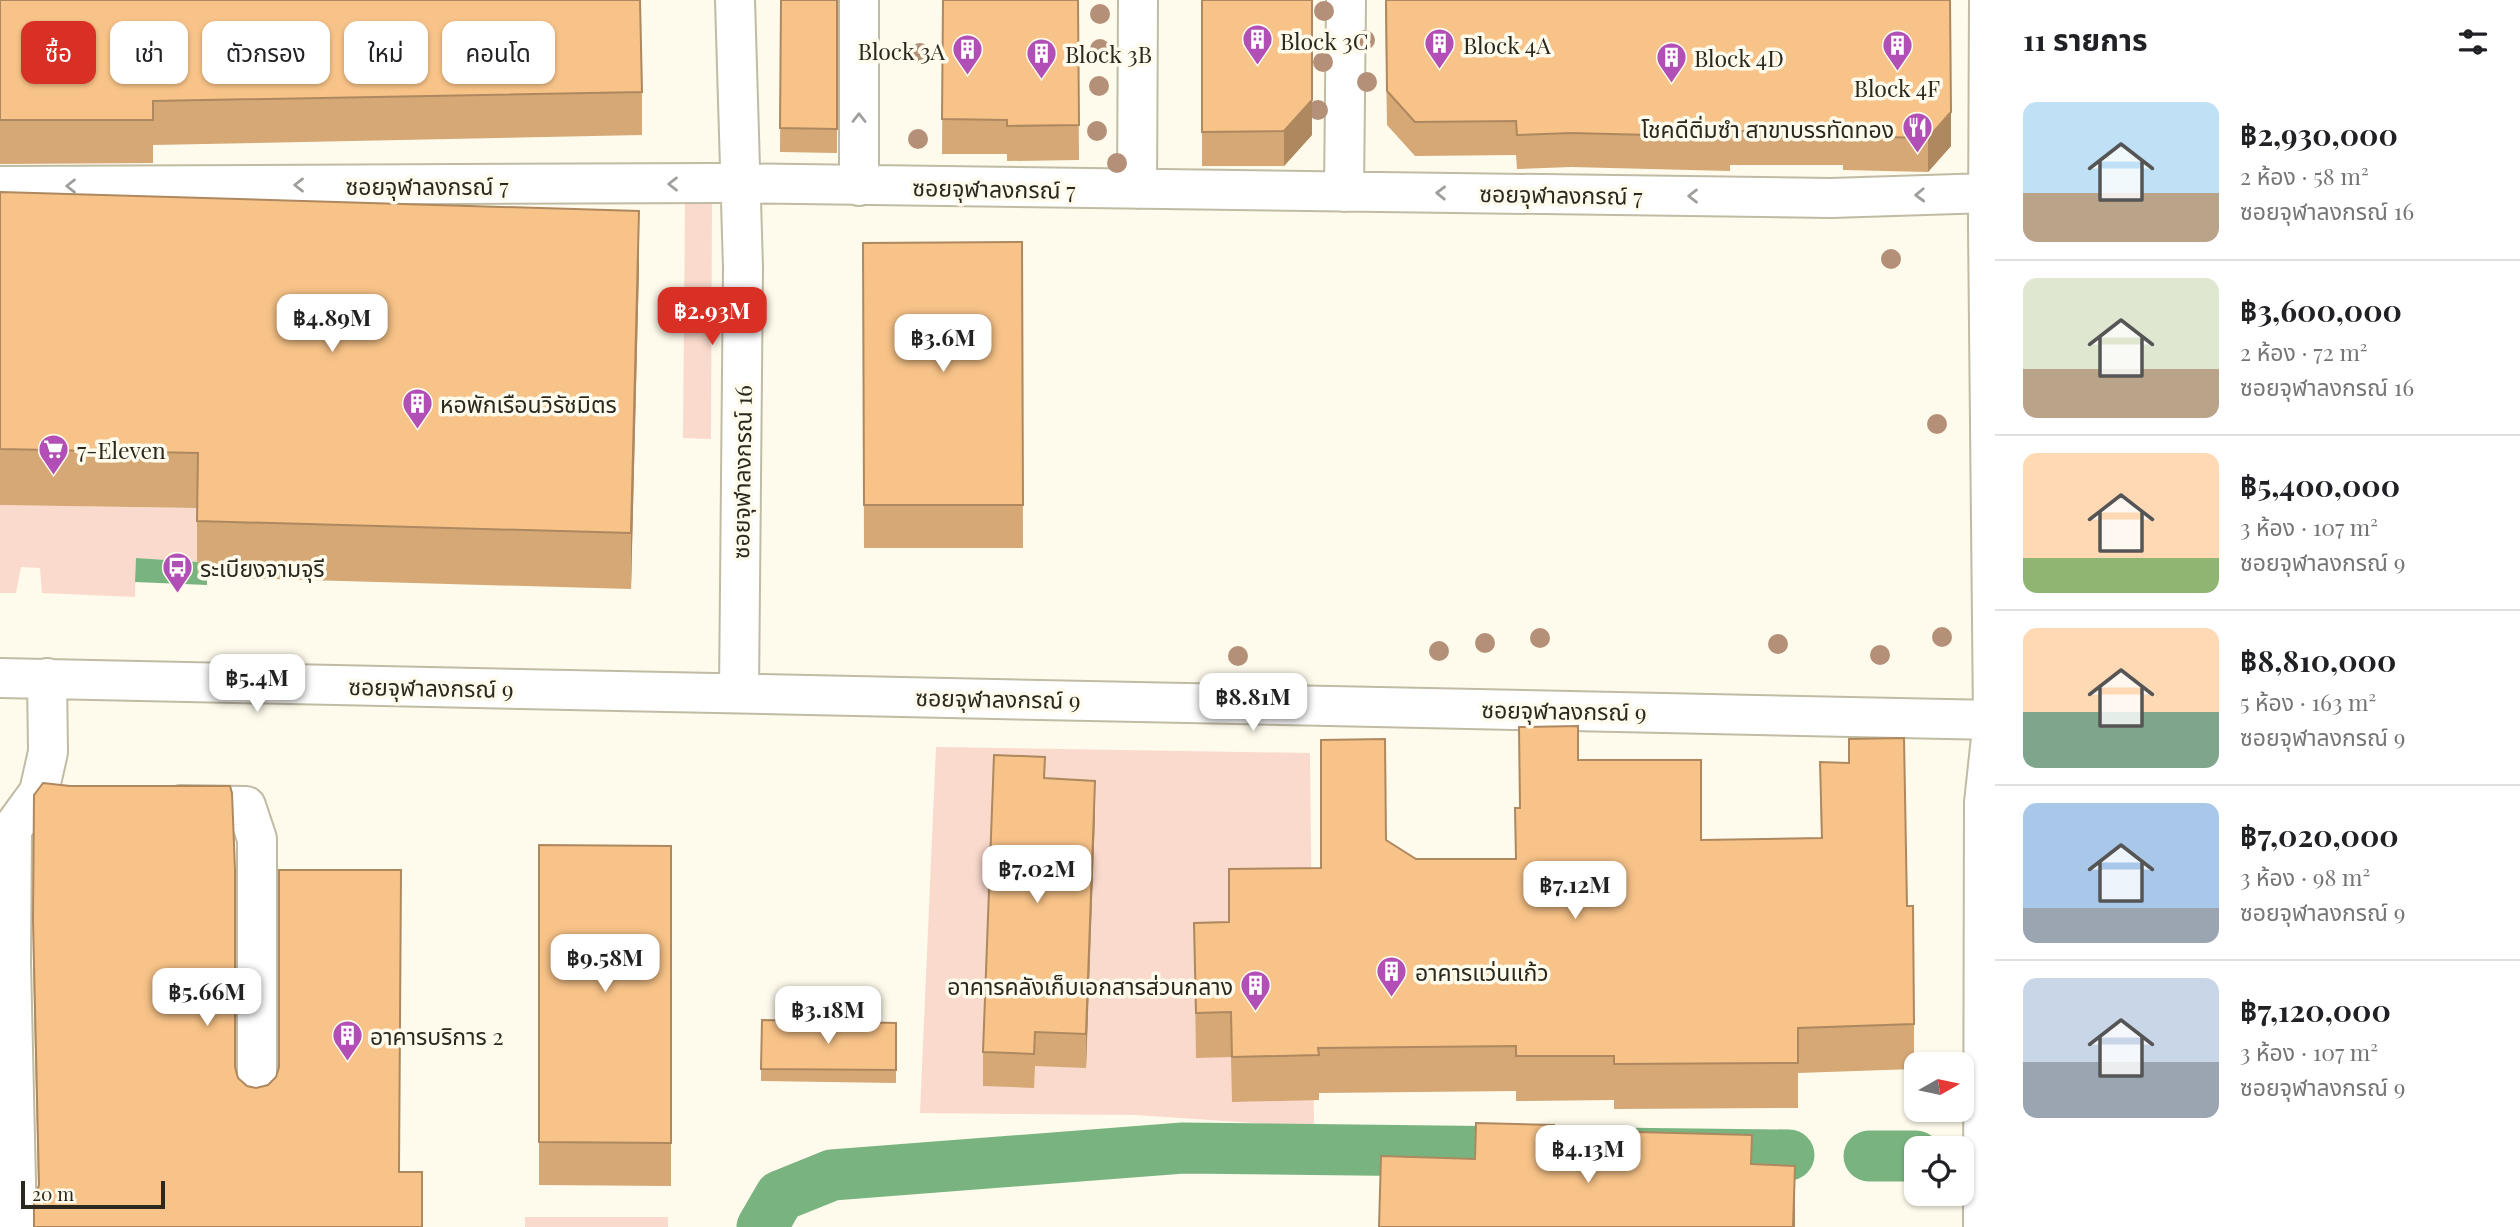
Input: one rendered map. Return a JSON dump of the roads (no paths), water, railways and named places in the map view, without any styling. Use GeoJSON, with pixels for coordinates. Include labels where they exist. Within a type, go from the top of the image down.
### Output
{"type":"FeatureCollection","features":[{"type":"Feature","properties":{"kind":"street","name":"ซอยจุฬาลงกรณ์ 16"},"geometry":{"type":"LineString","coordinates":[[734,0],[743,268],[739,692]]}},
{"type":"Feature","properties":{"kind":"street"},"geometry":{"type":"LineString","coordinates":[[859,0],[859,186]]}},
{"type":"Feature","properties":{"kind":"street"},"geometry":{"type":"LineString","coordinates":[[1137,189],[1138,0]]}},
{"type":"Feature","properties":{"kind":"street"},"geometry":{"type":"LineString","coordinates":[[1344,191],[1346,0]]}},
{"type":"Feature","properties":{"kind":"street"},"geometry":{"type":"LineString","coordinates":[[1983,1227],[1984,803],[1994,720],[1989,0]]}},
{"type":"Feature","properties":{"kind":"street","name":"ซอยจุฬาลงกรณ์ 7"},"geometry":{"type":"LineString","coordinates":[[11,182],[741,184],[1831,198],[1989,194]]}},
{"type":"Feature","properties":{"kind":"street","name":"ซอยจุฬาลงกรณ์ 9"},"geometry":{"type":"LineString","coordinates":[[0,677],[1994,720]]}},
{"type":"Feature","properties":{"kind":"street"},"geometry":{"type":"LineString","coordinates":[[17,1227],[11,962],[12,829],[55,799],[48,752],[47,678]]}},
{"type":"Feature","properties":{"kind":"street"},"geometry":{"type":"LineString","coordinates":[[150,805],[246,806],[257,839],[257,1108]]}},
{"type":"Feature","properties":{"kind":"waterway"},"geometry":{"type":"LineString","coordinates":[[762,1227],[780,1196],[832,1175],[1183,1148],[1789,1155]]}},
{"type":"Feature","properties":{"kind":"waterway"},"geometry":{"type":"LineString","coordinates":[[1869,1156],[1904,1156]]}},
{"type":"Feature","properties":{"kind":"place","name":"Block 3C"},"geometry":{"type":"Point","coordinates":[1257,67]}},
{"type":"Feature","properties":{"kind":"place","name":"Block 4A"},"geometry":{"type":"Point","coordinates":[1440,71]}},
{"type":"Feature","properties":{"kind":"place","name":"Block 4F"},"geometry":{"type":"Point","coordinates":[1897,73]}},
{"type":"Feature","properties":{"kind":"place","name":"Block 3A"},"geometry":{"type":"Point","coordinates":[968,77]}},
{"type":"Feature","properties":{"kind":"place","name":"Block 3B"},"geometry":{"type":"Point","coordinates":[1042,80]}},
{"type":"Feature","properties":{"kind":"place","name":"Block 4D"},"geometry":{"type":"Point","coordinates":[1671,84]}},
{"type":"Feature","properties":{"kind":"place","name":"โชคดีติ่มซำ สาขาบรรทัดทอง"},"geometry":{"type":"Point","coordinates":[1917,155]}},
{"type":"Feature","properties":{"kind":"place","name":"หอพักเรือนวิรัชมิตร"},"geometry":{"type":"Point","coordinates":[417,430]}},
{"type":"Feature","properties":{"kind":"place","name":"7-Eleven"},"geometry":{"type":"Point","coordinates":[54,476]}},
{"type":"Feature","properties":{"kind":"place","name":"ระเบียงจามจุรี"},"geometry":{"type":"Point","coordinates":[177,594]}},
{"type":"Feature","properties":{"kind":"place","name":"อาคารแว่นแก้ว"},"geometry":{"type":"Point","coordinates":[1392,998]}},
{"type":"Feature","properties":{"kind":"place","name":"อาคารคลังเก็บเอกสารส่วนกลาง"},"geometry":{"type":"Point","coordinates":[1256,1012]}},
{"type":"Feature","properties":{"kind":"place","name":"อาคารบริการ 2"},"geometry":{"type":"Point","coordinates":[347,1062]}}]}
